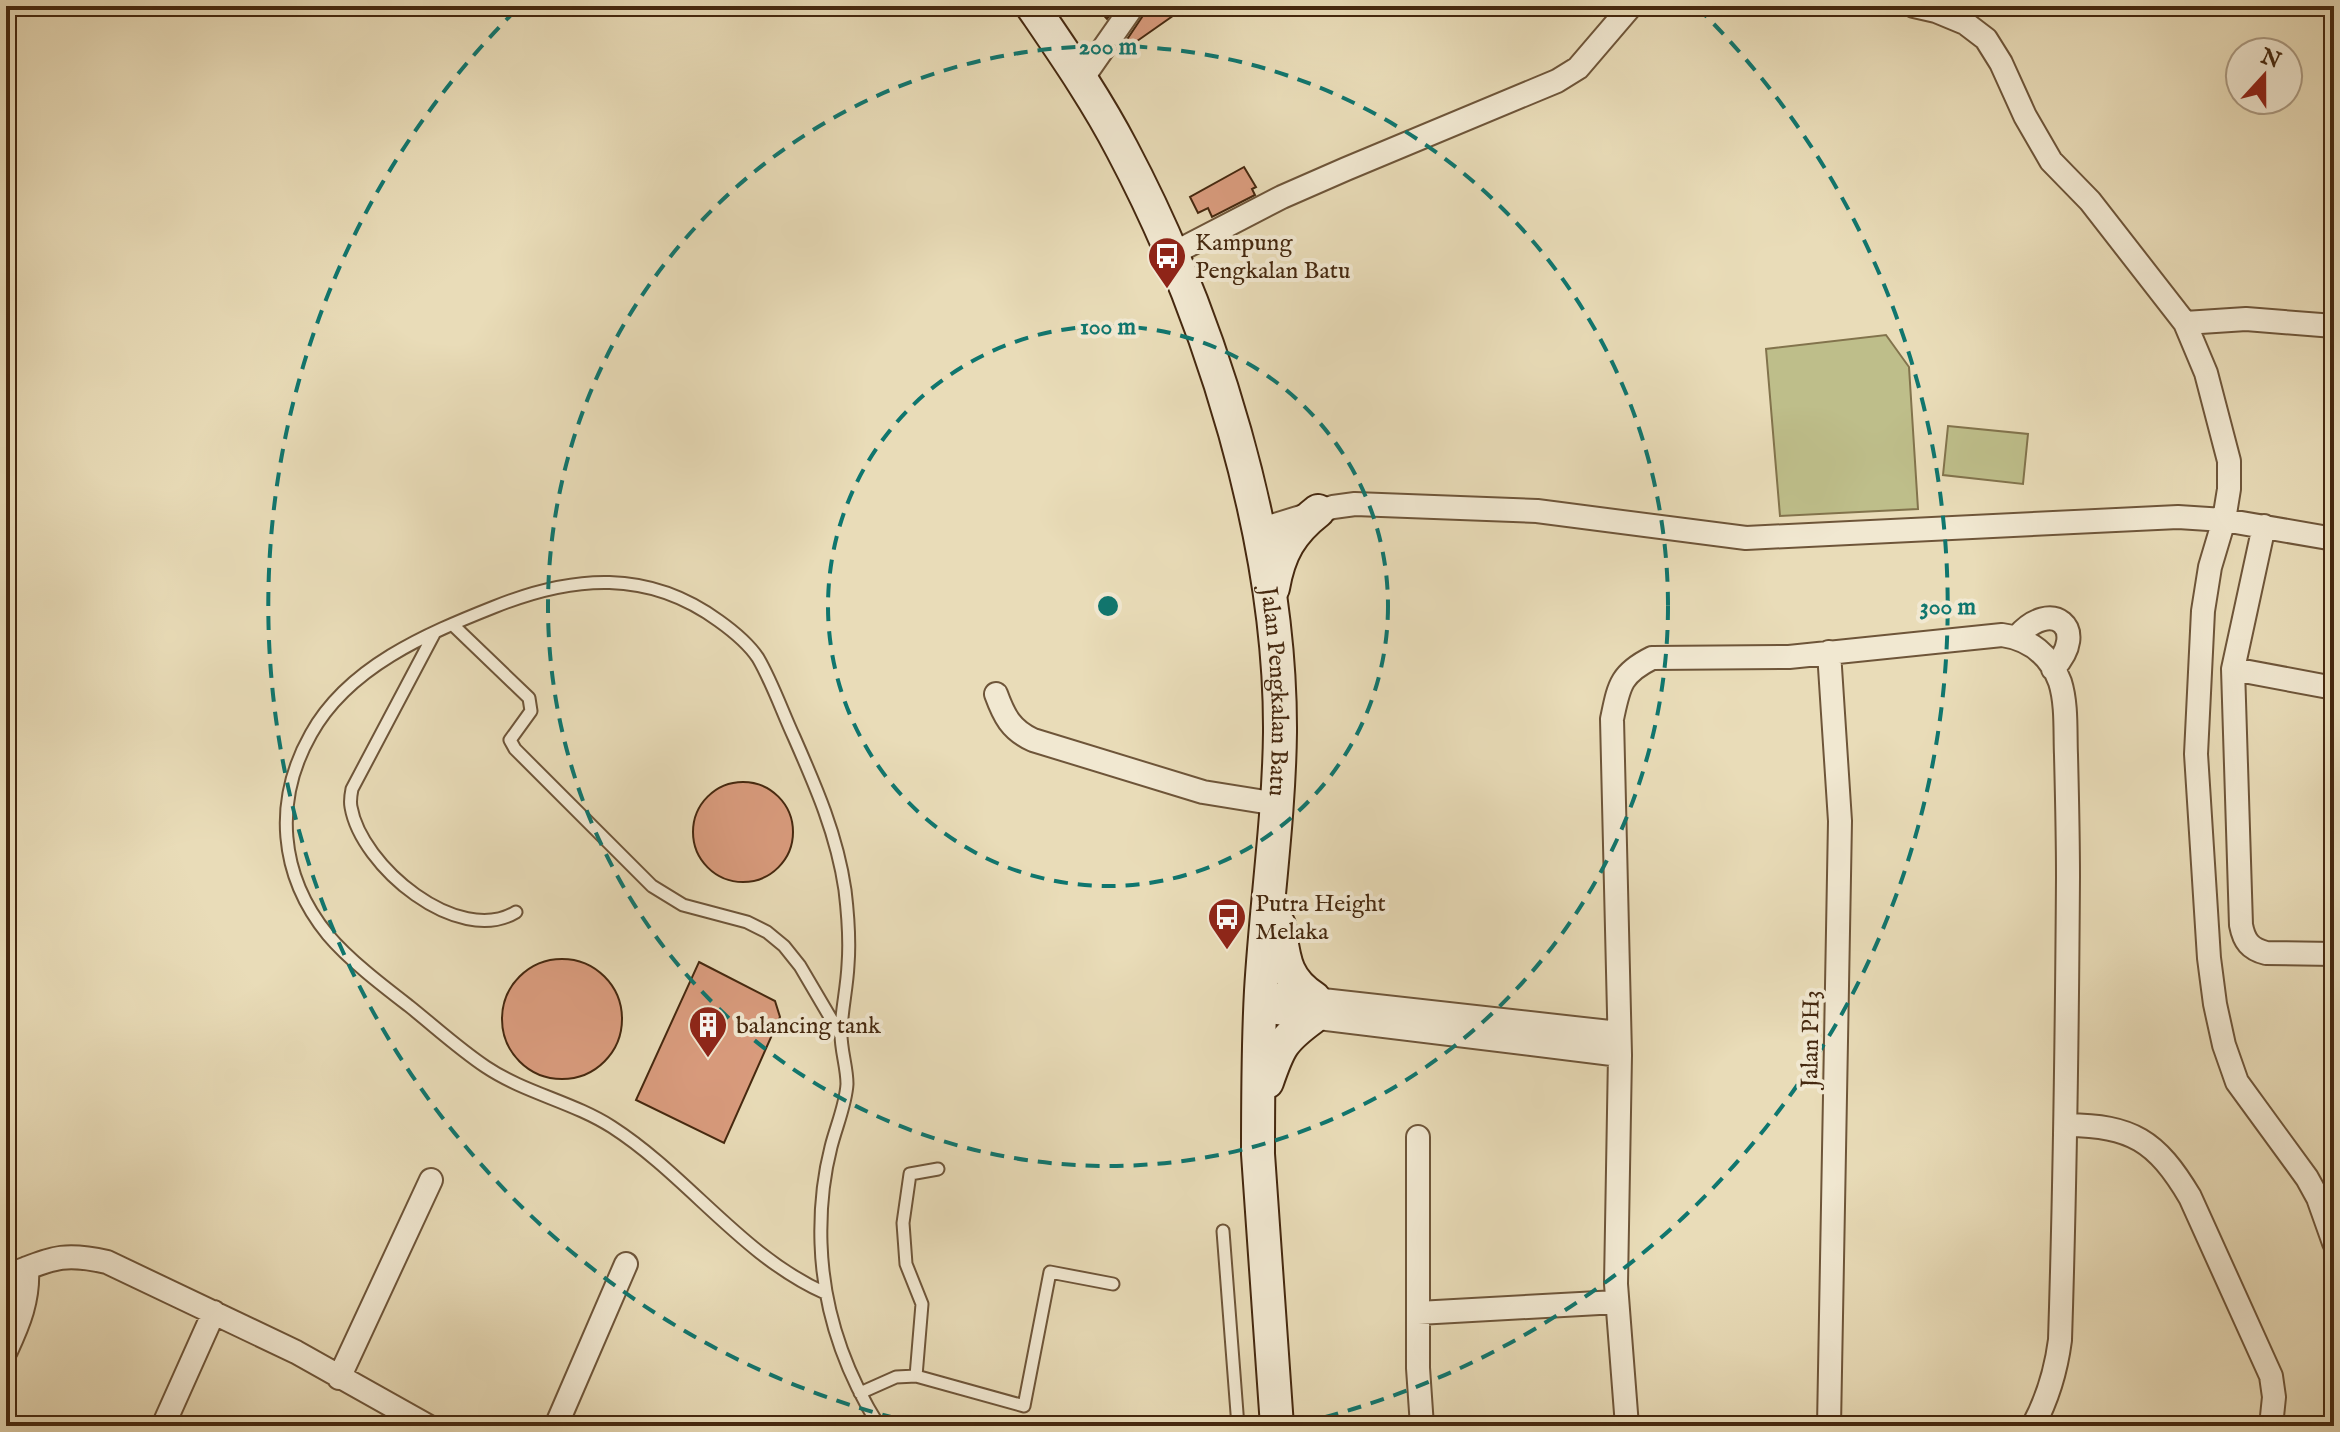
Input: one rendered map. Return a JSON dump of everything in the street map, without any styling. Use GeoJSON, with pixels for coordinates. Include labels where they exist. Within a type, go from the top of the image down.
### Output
{"type":"FeatureCollection","features":[{"type":"Feature","properties":{"kind":"main road","name":"Jalan Pengkalan Batu"},"geometry":{"type":"LineString","coordinates":[[1032,6],[1082,79],[1121,146],[1172,254],[1213,360],[1259,530],[1279,688],[1277,804],[1261,1002],[1258,1110],[1258,1154],[1277,1426]]}},
{"type":"Feature","properties":{"kind":"main road"},"geometry":{"type":"LineString","coordinates":[[1271,611],[1275,572],[1284,547],[1301,524],[1318,511]]}},
{"type":"Feature","properties":{"kind":"main road"},"geometry":{"type":"LineString","coordinates":[[1258,1110],[1278,1049],[1313,1008],[1285,963],[1271,870]]}},
{"type":"Feature","properties":{"kind":"street"},"geometry":{"type":"LineString","coordinates":[[1082,79],[1133,6]]}},
{"type":"Feature","properties":{"kind":"street"},"geometry":{"type":"LineString","coordinates":[[1172,254],[1333,174],[1557,81],[1578,68],[1630,6]]}},
{"type":"Feature","properties":{"kind":"street"},"geometry":{"type":"LineString","coordinates":[[1914,6],[1965,23],[1986,39],[2051,161],[2090,201],[2185,323],[2206,373],[2229,461],[2224,520],[2210,567],[2203,611],[2196,754],[2209,958],[2215,1004],[2224,1045],[2237,1082],[2307,1178],[2318,1198],[2334,1243]]}},
{"type":"Feature","properties":{"kind":"street"},"geometry":{"type":"LineString","coordinates":[[2185,323],[2246,319],[2334,326]]}},
{"type":"Feature","properties":{"kind":"street"},"geometry":{"type":"LineString","coordinates":[[1259,530],[1318,511],[1355,504],[1537,511],[1746,538],[2178,517],[2224,520],[2334,539]]}},
{"type":"Feature","properties":{"kind":"street"},"geometry":{"type":"LineString","coordinates":[[2264,526],[2233,669],[2243,935],[2248,945],[2266,953],[2334,954]]}},
{"type":"Feature","properties":{"kind":"street"},"geometry":{"type":"LineString","coordinates":[[2017,637],[2028,623],[2045,617],[2059,621],[2068,631],[2070,642],[2065,657],[2053,669]]}},
{"type":"Feature","properties":{"kind":"street"},"geometry":{"type":"LineString","coordinates":[[1627,1426],[1617,1302],[1620,1044],[1612,719],[1623,679],[1633,667],[1652,658],[1789,657],[2002,635],[2017,637],[2036,646],[2053,669],[2060,683],[2065,723],[2068,843],[2067,1125],[2060,1340],[2056,1370],[2033,1426]]}},
{"type":"Feature","properties":{"kind":"street","name":"Jalan PH3"},"geometry":{"type":"LineString","coordinates":[[1829,652],[1840,821],[1829,1426]]}},
{"type":"Feature","properties":{"kind":"street"},"geometry":{"type":"LineString","coordinates":[[2233,669],[2334,688]]}},
{"type":"Feature","properties":{"kind":"street"},"geometry":{"type":"LineString","coordinates":[[996,694],[1012,728],[1033,740],[1203,792],[1277,804]]}},
{"type":"Feature","properties":{"kind":"street"},"geometry":{"type":"LineString","coordinates":[[1261,1002],[1620,1044]]}},
{"type":"Feature","properties":{"kind":"street"},"geometry":{"type":"LineString","coordinates":[[2067,1125],[2098,1125],[2133,1135],[2149,1145],[2178,1176],[2197,1211],[2271,1376],[2274,1397],[2271,1426]]}},
{"type":"Feature","properties":{"kind":"street"},"geometry":{"type":"LineString","coordinates":[[1418,1137],[1418,1313],[1422,1426]]}},
{"type":"Feature","properties":{"kind":"street"},"geometry":{"type":"LineString","coordinates":[[339,1378],[431,1180]]}},
{"type":"Feature","properties":{"kind":"street"},"geometry":{"type":"LineString","coordinates":[[6,1351],[22,1316],[29,1288],[16,1272],[54,1257],[80,1256],[107,1262],[296,1352],[428,1426]]}},
{"type":"Feature","properties":{"kind":"street"},"geometry":{"type":"LineString","coordinates":[[556,1426],[626,1264]]}},
{"type":"Feature","properties":{"kind":"street"},"geometry":{"type":"LineString","coordinates":[[1418,1313],[1617,1302]]}},
{"type":"Feature","properties":{"kind":"street"},"geometry":{"type":"LineString","coordinates":[[163,1426],[214,1312]]}},
{"type":"Feature","properties":{"kind":"lane"},"geometry":{"type":"LineString","coordinates":[[825,1293],[790,1275],[613,1128],[486,1067],[330,938],[308,906],[290,868],[286,833],[288,798],[297,760],[315,725],[342,692],[373,666],[435,633],[527,594],[611,581],[668,591],[698,606],[737,634],[757,656],[826,808],[837,845],[845,893],[849,935],[841,1034],[847,1085],[821,1194],[821,1241],[825,1293],[843,1357],[879,1426]]}},
{"type":"Feature","properties":{"kind":"lane"},"geometry":{"type":"LineString","coordinates":[[453,625],[529,698],[531,711],[510,740],[515,749],[652,886],[683,905],[747,922],[767,932],[784,946],[800,966],[841,1034]]}},
{"type":"Feature","properties":{"kind":"lane"},"geometry":{"type":"LineString","coordinates":[[435,633],[352,789],[351,807],[361,835],[379,862],[432,906],[457,916],[481,919],[503,920],[516,912]]}},
{"type":"Feature","properties":{"kind":"lane"},"geometry":{"type":"LineString","coordinates":[[916,1376],[922,1304],[906,1264],[903,1223],[910,1174],[938,1169]]}},
{"type":"Feature","properties":{"kind":"lane"},"geometry":{"type":"LineString","coordinates":[[1223,1231],[1238,1426]]}},
{"type":"Feature","properties":{"kind":"lane"},"geometry":{"type":"LineString","coordinates":[[860,1393],[896,1377],[916,1376],[1024,1406],[1050,1272],[1113,1284]]}},
{"type":"Feature","properties":{"kind":"green space"},"geometry":{"type":"Polygon","coordinates":[[[1886,335],[1909,367],[1918,509],[1780,516],[1766,349],[1886,335]]]}},
{"type":"Feature","properties":{"kind":"green space"},"geometry":{"type":"Polygon","coordinates":[[[1948,426],[2028,434],[2023,484],[1943,475],[1948,426]]]}},
{"type":"Feature","properties":{"kind":"building"},"geometry":{"type":"Polygon","coordinates":[[[1095,6],[1116,6],[1107,19],[1095,6]]]}},
{"type":"Feature","properties":{"kind":"building"},"geometry":{"type":"Polygon","coordinates":[[[1147,6],[1187,6],[1130,46],[1126,41],[1147,6]]]}},
{"type":"Feature","properties":{"kind":"building"},"geometry":{"type":"Polygon","coordinates":[[[1244,167],[1256,187],[1252,189],[1255,195],[1212,217],[1208,208],[1198,213],[1190,197],[1244,167]]]}},
{"type":"Feature","properties":{"kind":"building"},"geometry":{"type":"Polygon","coordinates":[[[743,782],[762,786],[778,797],[789,813],[793,832],[789,851],[778,867],[762,878],[743,882],[724,878],[708,867],[697,851],[693,832],[697,813],[708,797],[724,786],[743,782]]]}},
{"type":"Feature","properties":{"kind":"building"},"geometry":{"type":"Polygon","coordinates":[[[562,959],[585,964],[604,977],[617,996],[622,1019],[617,1042],[604,1061],[585,1074],[562,1079],[539,1074],[520,1061],[507,1042],[502,1019],[507,996],[520,977],[539,964],[562,959]]]}},
{"type":"Feature","properties":{"kind":"building","name":"balancing tank"},"geometry":{"type":"Polygon","coordinates":[[[699,962],[775,1001],[780,1017],[724,1143],[636,1100],[699,962]]]}},
{"type":"Feature","properties":{"kind":"place","name":"Kampung Pengkalan Batu"},"geometry":{"type":"Point","coordinates":[1167,290]}},
{"type":"Feature","properties":{"kind":"place","name":"Putra Height Melaka"},"geometry":{"type":"Point","coordinates":[1227,951]}},
{"type":"Feature","properties":{"kind":"place","name":"balancing tank"},"geometry":{"type":"Point","coordinates":[708,1059]}}]}
